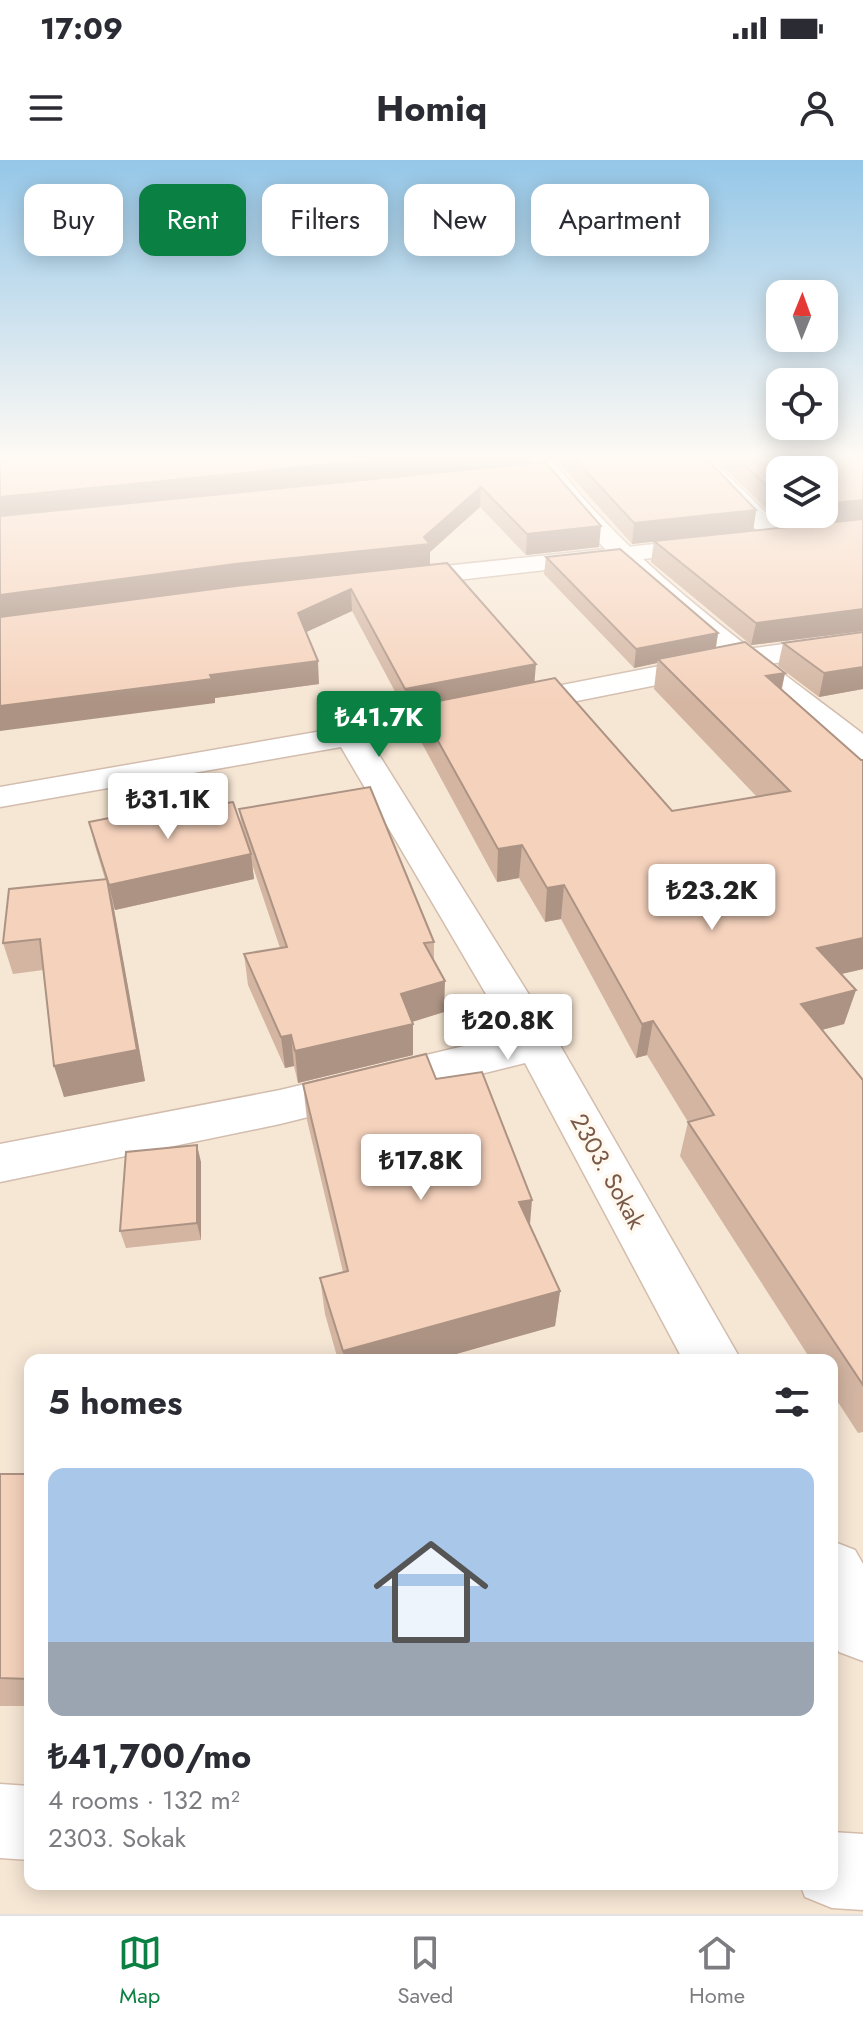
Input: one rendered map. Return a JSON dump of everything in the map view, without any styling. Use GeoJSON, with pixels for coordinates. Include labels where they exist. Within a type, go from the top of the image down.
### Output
{"type":"FeatureCollection","features":[{"type":"Feature","properties":{"kind":"street"},"geometry":{"type":"LineString","coordinates":[[608,538],[621,553],[747,658],[863,750]]}},
{"type":"Feature","properties":{"kind":"street"},"geometry":{"type":"LineString","coordinates":[[376,581],[787,538]]}},
{"type":"Feature","properties":{"kind":"street"},"geometry":{"type":"LineString","coordinates":[[0,797],[351,736],[747,658],[863,642]]}},
{"type":"Feature","properties":{"kind":"street","name":"2303. Sokak"},"geometry":{"type":"LineString","coordinates":[[351,736],[537,1044],[710,1354]]}},
{"type":"Feature","properties":{"kind":"street"},"geometry":{"type":"LineString","coordinates":[[0,1163],[280,1107],[537,1044]]}},
{"type":"Feature","properties":{"kind":"street"},"geometry":{"type":"LineString","coordinates":[[838,1584],[863,1628]]}},
{"type":"Feature","properties":{"kind":"street"},"geometry":{"type":"LineString","coordinates":[[0,1821],[24,1823]]}},
{"type":"Feature","properties":{"kind":"street"},"geometry":{"type":"LineString","coordinates":[[838,1870],[863,1872]]}},
{"type":"Feature","properties":{"kind":"shaded area"},"geometry":{"type":"Polygon","coordinates":[[[0,538],[863,538],[863,1914],[0,1914],[0,538]]]}},
{"type":"Feature","properties":{"kind":"building"},"geometry":{"type":"Polygon","coordinates":[[[0,538],[425,538],[430,544],[235,564],[0,595],[0,538]]]}},
{"type":"Feature","properties":{"kind":"building"},"geometry":{"type":"Polygon","coordinates":[[[684,538],[863,538],[863,609],[756,623],[654,541],[684,538]]]}},
{"type":"Feature","properties":{"kind":"building"},"geometry":{"type":"Polygon","coordinates":[[[620,549],[718,633],[636,649],[546,557],[620,549]]]}},
{"type":"Feature","properties":{"kind":"building"},"geometry":{"type":"Polygon","coordinates":[[[447,563],[536,664],[405,689],[351,589],[298,613],[318,661],[210,675],[212,679],[0,706],[0,617],[236,586],[447,563]]]}},
{"type":"Feature","properties":{"kind":"building"},"geometry":{"type":"Polygon","coordinates":[[[863,632],[863,667],[824,673],[783,643],[863,632]]]}},
{"type":"Feature","properties":{"kind":"building"},"geometry":{"type":"Polygon","coordinates":[[[745,642],[785,673],[766,676],[863,760],[863,938],[817,948],[856,990],[801,1004],[863,1080],[863,1385],[688,1122],[714,1115],[653,1021],[642,1024],[564,885],[547,888],[522,845],[498,849],[418,705],[555,678],[672,811],[790,791],[658,659],[745,642]]]}},
{"type":"Feature","properties":{"kind":"building"},"geometry":{"type":"Polygon","coordinates":[[[370,787],[434,942],[424,943],[445,981],[401,994],[413,1024],[295,1051],[291,1035],[281,1037],[244,954],[287,947],[239,809],[370,787]]]}},
{"type":"Feature","properties":{"kind":"building"},"geometry":{"type":"Polygon","coordinates":[[[233,802],[251,854],[109,885],[89,822],[170,806],[172,811],[233,802]]]}},
{"type":"Feature","properties":{"kind":"building"},"geometry":{"type":"Polygon","coordinates":[[[107,879],[137,1050],[54,1066],[40,939],[3,943],[9,889],[107,879]]]}},
{"type":"Feature","properties":{"kind":"building"},"geometry":{"type":"Polygon","coordinates":[[[426,1054],[436,1079],[482,1072],[532,1200],[519,1202],[560,1291],[343,1351],[320,1278],[348,1271],[303,1084],[426,1054]]]}},
{"type":"Feature","properties":{"kind":"building"},"geometry":{"type":"Polygon","coordinates":[[[197,1145],[197,1223],[120,1231],[126,1152],[197,1145]]]}},
{"type":"Feature","properties":{"kind":"building"},"geometry":{"type":"Polygon","coordinates":[[[0,1474],[24,1474],[24,1679],[0,1678],[0,1474]]]}}]}
